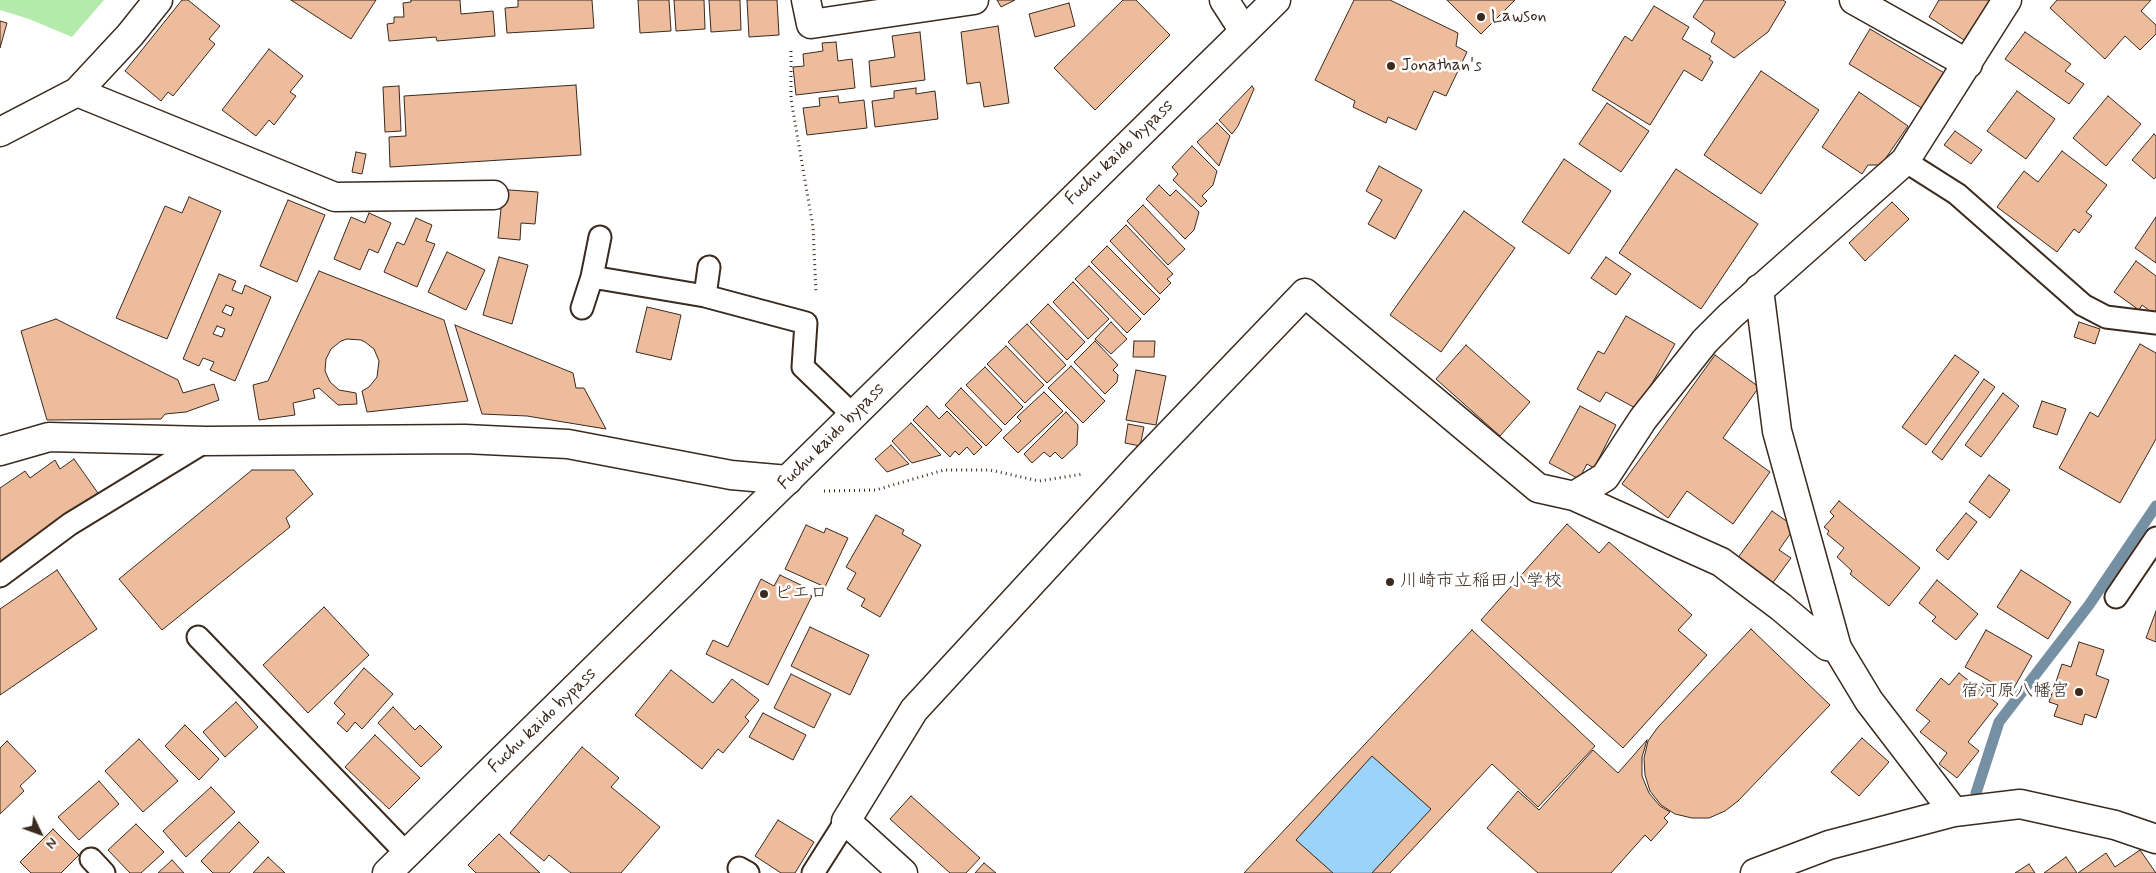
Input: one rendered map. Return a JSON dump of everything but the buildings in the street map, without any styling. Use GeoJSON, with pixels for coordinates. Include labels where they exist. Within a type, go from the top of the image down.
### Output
{"type":"FeatureCollection","features":[{"type":"Feature","properties":{"kind":"street"},"geometry":{"type":"LineString","coordinates":[[0,132],[78,92],[158,0]]}},
{"type":"Feature","properties":{"kind":"street"},"geometry":{"type":"LineString","coordinates":[[809,12],[974,0]]}},
{"type":"Feature","properties":{"kind":"street"},"geometry":{"type":"LineString","coordinates":[[1224,0],[1244,31]]}},
{"type":"Feature","properties":{"kind":"street","name":"Fuchu kaido bypass"},"geometry":{"type":"LineString","coordinates":[[387,873],[1276,0]]}},
{"type":"Feature","properties":{"kind":"street"},"geometry":{"type":"LineString","coordinates":[[1854,0],[1968,64]]}},
{"type":"Feature","properties":{"kind":"street"},"geometry":{"type":"LineString","coordinates":[[1574,496],[1605,477],[1644,419],[1705,341],[1759,289],[1904,161],[1968,64],[2007,0]]}},
{"type":"Feature","properties":{"kind":"street"},"geometry":{"type":"LineString","coordinates":[[78,92],[335,197],[494,195]]}},
{"type":"Feature","properties":{"kind":"street"},"geometry":{"type":"LineString","coordinates":[[1759,289],[1777,431],[1837,648],[1869,700],[1954,812]]}},
{"type":"Feature","properties":{"kind":"street"},"geometry":{"type":"LineString","coordinates":[[903,873],[846,821],[914,710],[1138,466],[1304,293],[1538,488],[1574,496],[1721,562],[1781,607],[1827,646],[1837,648]]}},
{"type":"Feature","properties":{"kind":"street"},"geometry":{"type":"LineString","coordinates":[[0,451],[49,437],[206,441],[465,439],[568,444],[731,475],[788,480]]}},
{"type":"Feature","properties":{"kind":"street"},"geometry":{"type":"LineString","coordinates":[[1755,873],[1829,845],[1954,812],[2020,804],[2115,825],[2156,839]]}},
{"type":"Feature","properties":{"kind":"lane"},"geometry":{"type":"LineString","coordinates":[[1904,161],[1957,194],[2083,305],[2106,317],[2156,323]]}},
{"type":"Feature","properties":{"kind":"lane"},"geometry":{"type":"LineString","coordinates":[[582,308],[592,277],[600,237]]}},
{"type":"Feature","properties":{"kind":"lane"},"geometry":{"type":"LineString","coordinates":[[705,296],[709,267]]}},
{"type":"Feature","properties":{"kind":"lane"},"geometry":{"type":"LineString","coordinates":[[592,277],[705,296],[806,323],[802,368],[853,415]]}},
{"type":"Feature","properties":{"kind":"lane"},"geometry":{"type":"LineString","coordinates":[[0,576],[70,524],[206,441]]}},
{"type":"Feature","properties":{"kind":"lane"},"geometry":{"type":"LineString","coordinates":[[2116,597],[2156,538]]}},
{"type":"Feature","properties":{"kind":"lane"},"geometry":{"type":"LineString","coordinates":[[198,637],[407,854]]}},
{"type":"Feature","properties":{"kind":"lane"},"geometry":{"type":"LineString","coordinates":[[814,873],[846,821]]}},
{"type":"Feature","properties":{"kind":"path"},"geometry":{"type":"LineString","coordinates":[[806,323],[817,303],[814,227],[791,99],[790,52],[809,12]]}},
{"type":"Feature","properties":{"kind":"path"},"geometry":{"type":"LineString","coordinates":[[823,491],[876,490],[944,470],[990,470],[1039,481],[1084,474]]}},
{"type":"Feature","properties":{"kind":"green space"},"geometry":{"type":"Polygon","coordinates":[[[0,0],[104,0],[72,37],[29,19],[0,10],[0,0]]]}},
{"type":"Feature","properties":{"kind":"water"},"geometry":{"type":"Polygon","coordinates":[[[1372,756],[1431,809],[1372,873],[1333,873],[1296,840],[1372,756]]]}},
{"type":"Feature","properties":{"kind":"waterway"},"geometry":{"type":"LineString","coordinates":[[1976,793],[1999,722],[2089,605],[2156,506]]}},
{"type":"Feature","properties":{"kind":"place","name":"Lawson"},"geometry":{"type":"Point","coordinates":[1481,17]}},
{"type":"Feature","properties":{"kind":"place","name":"Jonathan's"},"geometry":{"type":"Point","coordinates":[1391,66]}},
{"type":"Feature","properties":{"kind":"place","name":"川崎市立稲田小学校"},"geometry":{"type":"Point","coordinates":[1390,582]}},
{"type":"Feature","properties":{"kind":"place","name":"ピエロ"},"geometry":{"type":"Point","coordinates":[764,594]}},
{"type":"Feature","properties":{"kind":"place","name":"宿河原八幡宮"},"geometry":{"type":"Point","coordinates":[2079,692]}}]}
